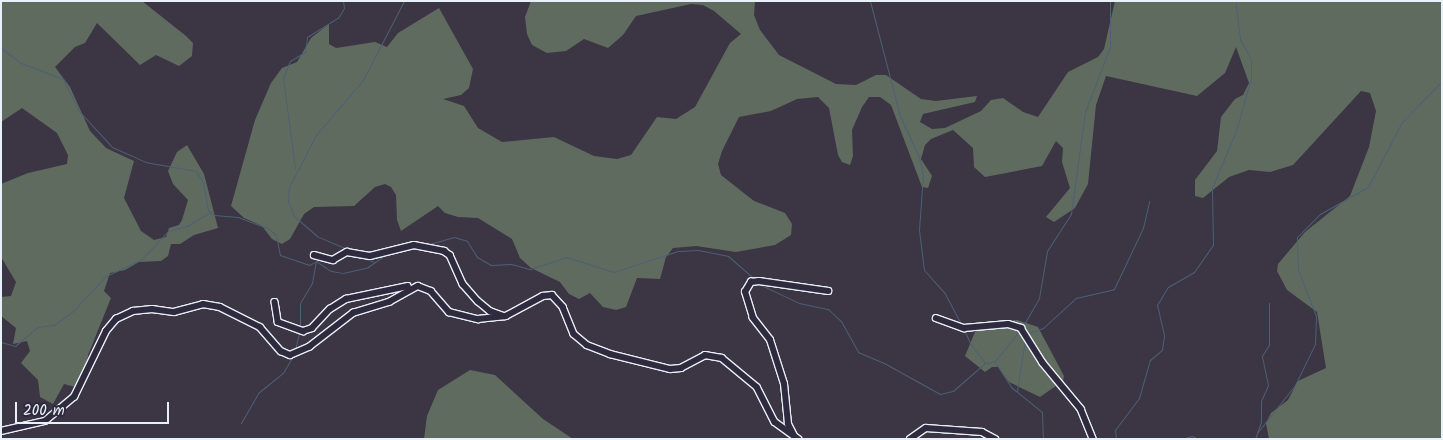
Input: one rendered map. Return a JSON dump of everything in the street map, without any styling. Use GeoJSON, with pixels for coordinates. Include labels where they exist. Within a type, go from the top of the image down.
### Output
{"type":"FeatureCollection","features":[{"type":"Feature","properties":{"kind":"street"},"geometry":{"type":"LineString","coordinates":[[314,255],[333,260],[347,252],[370,256],[414,245],[444,251],[452,257],[462,284],[478,301],[490,311],[506,316]]}},
{"type":"Feature","properties":{"kind":"street"},"geometry":{"type":"LineString","coordinates":[[796,438],[788,424],[784,384],[770,340],[753,318],[745,292],[751,282],[759,281],[828,291]]}},
{"type":"Feature","properties":{"kind":"street"},"geometry":{"type":"LineString","coordinates":[[1,431],[45,421],[74,397],[106,331],[116,319],[134,311],[145,308],[174,312],[204,304],[220,307],[260,327],[281,351],[290,355],[309,347],[353,314],[389,302],[413,287]]}},
{"type":"Feature","properties":{"kind":"street"},"geometry":{"type":"LineString","coordinates":[[275,302],[278,322],[303,330],[312,328],[330,309],[346,299],[413,287],[427,288],[445,309],[454,314],[478,319],[506,316],[550,294],[563,307],[574,334],[601,352],[674,369],[705,355],[722,358],[757,387],[775,422],[796,438]]}},
{"type":"Feature","properties":{"kind":"street"},"geometry":{"type":"LineString","coordinates":[[936,318],[964,328],[1008,324],[1021,328],[1043,363],[1081,409],[1093,439]]}},
{"type":"Feature","properties":{"kind":"street"},"geometry":{"type":"LineString","coordinates":[[910,439],[926,428],[982,432],[995,439]]}},
{"type":"Feature","properties":{"kind":"green space"},"geometry":{"type":"Polygon","coordinates":[[[1,1],[142,1],[193,43],[192,56],[179,66],[156,55],[140,65],[97,23],[85,43],[75,47],[55,67],[70,87],[90,131],[106,148],[134,161],[124,198],[141,231],[154,240],[166,237],[169,228],[179,225],[182,220],[188,200],[173,184],[168,171],[177,152],[187,145],[204,174],[218,228],[194,235],[180,244],[171,244],[168,256],[161,261],[139,262],[125,270],[110,273],[104,291],[111,298],[88,355],[85,379],[79,388],[64,384],[53,404],[40,397],[38,380],[21,363],[30,351],[27,341],[13,344],[16,328],[1,316],[1,297],[11,296],[16,282],[1,257],[1,184],[28,173],[67,164],[68,155],[57,133],[22,108],[1,122],[1,1]]]}},
{"type":"Feature","properties":{"kind":"green space"},"geometry":{"type":"Polygon","coordinates":[[[531,1],[755,1],[754,15],[760,30],[779,55],[836,84],[856,85],[876,75],[886,75],[921,99],[936,101],[977,96],[975,102],[923,114],[920,122],[932,129],[945,128],[981,111],[991,100],[1003,98],[1023,112],[1038,117],[1068,72],[1098,57],[1104,49],[1115,1],[1442,1],[1442,439],[1269,439],[1266,423],[1271,413],[1288,400],[1298,381],[1326,368],[1317,312],[1287,290],[1277,271],[1278,264],[1305,232],[1350,196],[1369,147],[1376,111],[1370,93],[1361,91],[1293,165],[1270,172],[1249,170],[1229,177],[1203,198],[1195,196],[1195,180],[1217,151],[1221,117],[1235,99],[1243,95],[1249,83],[1236,47],[1225,73],[1197,96],[1106,76],[1096,105],[1088,184],[1075,208],[1054,222],[1046,217],[1070,188],[1062,162],[1063,148],[1056,141],[1042,166],[985,177],[974,167],[973,148],[953,130],[931,139],[925,145],[921,159],[932,176],[928,188],[922,187],[891,105],[880,97],[869,97],[862,107],[852,130],[853,156],[850,165],[842,162],[838,155],[829,108],[818,97],[797,99],[771,111],[739,117],[722,151],[718,164],[721,175],[754,201],[785,213],[792,224],[791,235],[775,245],[736,252],[696,246],[673,248],[666,257],[660,279],[637,278],[626,307],[616,310],[603,307],[590,293],[579,299],[569,294],[560,282],[531,268],[520,258],[512,239],[478,218],[458,217],[445,213],[438,206],[401,231],[397,220],[396,195],[391,187],[385,184],[375,187],[354,206],[314,207],[304,214],[290,239],[282,244],[272,239],[262,226],[244,218],[231,206],[255,120],[271,83],[282,68],[297,62],[311,38],[329,24],[329,44],[336,48],[375,42],[387,47],[398,33],[439,8],[473,69],[469,88],[461,95],[443,99],[464,106],[478,128],[502,142],[554,137],[594,156],[617,159],[631,155],[657,117],[676,119],[695,107],[730,43],[741,34],[714,11],[703,5],[691,4],[636,16],[623,35],[608,48],[584,39],[566,51],[547,53],[532,45],[527,34],[525,17],[531,1]]]}},
{"type":"Feature","properties":{"kind":"green space"},"geometry":{"type":"Polygon","coordinates":[[[1017,320],[1038,327],[1064,376],[1063,381],[1040,397],[1009,382],[998,367],[992,367],[985,372],[965,356],[975,332],[985,324],[1017,320]]]}},
{"type":"Feature","properties":{"kind":"green space"},"geometry":{"type":"Polygon","coordinates":[[[470,370],[495,375],[543,419],[573,439],[424,439],[427,416],[438,390],[470,370]]]}},
{"type":"Feature","properties":{"kind":"waterway"},"geometry":{"type":"LineString","coordinates":[[295,168],[283,78],[290,61],[305,52],[307,37],[338,18],[344,8],[343,1]]}},
{"type":"Feature","properties":{"kind":"waterway"},"geometry":{"type":"LineString","coordinates":[[347,249],[317,236],[294,216],[288,201],[289,187],[316,135],[363,80],[404,1]]}},
{"type":"Feature","properties":{"kind":"waterway"},"geometry":{"type":"LineString","coordinates":[[870,1],[900,116],[919,157],[923,174],[919,230],[924,270],[944,292],[961,324]]}},
{"type":"Feature","properties":{"kind":"waterway"},"geometry":{"type":"LineString","coordinates":[[1023,326],[1039,298],[1047,251],[1071,214],[1085,112],[1110,47],[1110,1]]}},
{"type":"Feature","properties":{"kind":"waterway"},"geometry":{"type":"LineString","coordinates":[[1116,439],[1115,430],[1139,398],[1150,360],[1162,350],[1164,335],[1157,305],[1168,287],[1194,272],[1213,245],[1212,188],[1236,131],[1251,78],[1251,59],[1240,39],[1235,1]]}},
{"type":"Feature","properties":{"kind":"waterway"},"geometry":{"type":"LineString","coordinates":[[1,48],[21,63],[63,79],[80,112],[112,147],[145,162],[196,171],[203,182],[208,210],[214,215],[238,217],[269,229],[276,235],[280,255],[309,265],[315,262]]}},
{"type":"Feature","properties":{"kind":"waterway"},"geometry":{"type":"LineString","coordinates":[[1257,433],[1295,385],[1315,344],[1316,316],[1298,270],[1297,237],[1320,214],[1368,187],[1402,122],[1442,81]]}},
{"type":"Feature","properties":{"kind":"waterway"},"geometry":{"type":"LineString","coordinates":[[1028,333],[1043,328],[1076,298],[1114,289],[1143,228],[1149,201]]}},
{"type":"Feature","properties":{"kind":"waterway"},"geometry":{"type":"LineString","coordinates":[[1,342],[15,346],[38,327],[54,325],[73,311],[106,276],[141,260],[168,231],[187,226],[209,213]]}},
{"type":"Feature","properties":{"kind":"waterway"},"geometry":{"type":"LineString","coordinates":[[426,245],[454,237],[467,241],[477,257],[491,265],[511,264],[530,269],[566,257],[614,272],[678,251],[698,250],[728,256],[754,279]]}},
{"type":"Feature","properties":{"kind":"waterway"},"geometry":{"type":"LineString","coordinates":[[316,261],[331,271],[343,273],[368,267],[385,255]]}},
{"type":"Feature","properties":{"kind":"waterway"},"geometry":{"type":"LineString","coordinates":[[364,258],[374,262]]}},
{"type":"Feature","properties":{"kind":"waterway"},"geometry":{"type":"LineString","coordinates":[[300,328],[300,303],[312,283],[316,261]]}},
{"type":"Feature","properties":{"kind":"waterway"},"geometry":{"type":"LineString","coordinates":[[759,284],[799,303],[828,309],[841,321],[858,352],[884,363],[940,394],[953,391],[985,363],[995,362]]}},
{"type":"Feature","properties":{"kind":"waterway"},"geometry":{"type":"LineString","coordinates":[[1255,439],[1261,422],[1261,401],[1268,385],[1262,356],[1269,345],[1269,303]]}},
{"type":"Feature","properties":{"kind":"waterway"},"geometry":{"type":"LineString","coordinates":[[964,329],[970,343],[985,363]]}},
{"type":"Feature","properties":{"kind":"waterway"},"geometry":{"type":"LineString","coordinates":[[995,361],[1021,329]]}},
{"type":"Feature","properties":{"kind":"waterway"},"geometry":{"type":"LineString","coordinates":[[295,350],[299,332]]}},
{"type":"Feature","properties":{"kind":"waterway"},"geometry":{"type":"LineString","coordinates":[[1017,391],[1025,340]]}},
{"type":"Feature","properties":{"kind":"waterway"},"geometry":{"type":"LineString","coordinates":[[241,423],[258,393],[283,373],[293,356]]}},
{"type":"Feature","properties":{"kind":"waterway"},"geometry":{"type":"LineString","coordinates":[[995,362],[1011,387],[1042,412],[1043,439]]}},
{"type":"Feature","properties":{"kind":"waterway"},"geometry":{"type":"LineString","coordinates":[[1182,439],[1192,436],[1198,439]]}}]}
